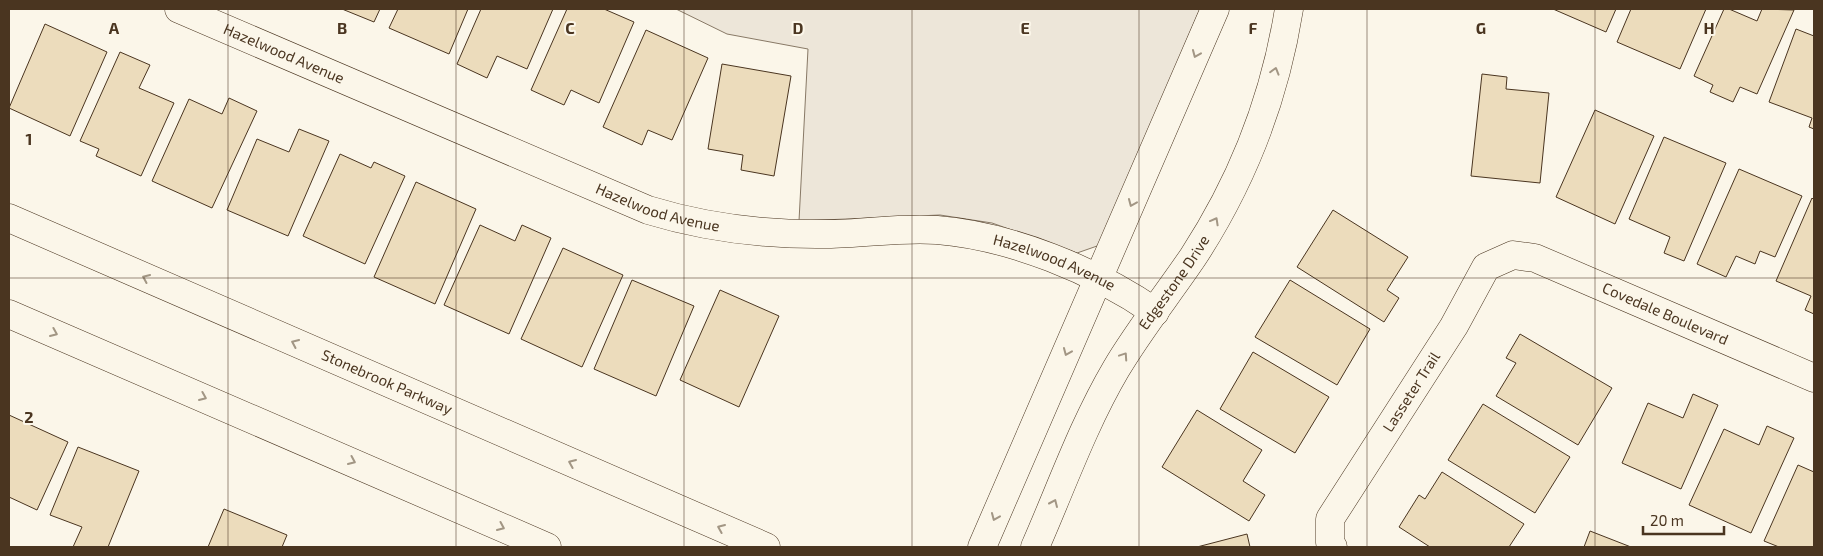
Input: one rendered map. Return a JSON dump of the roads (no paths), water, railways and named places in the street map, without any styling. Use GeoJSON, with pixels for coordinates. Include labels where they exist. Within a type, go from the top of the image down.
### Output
{"type":"FeatureCollection","features":[{"type":"Feature","properties":{"kind":"street","name":"Hazelwood Avenue"},"geometry":{"type":"LineString","coordinates":[[179,9],[608,194],[662,214],[722,228],[775,234],[829,234],[899,229],[955,232],[1018,246],[1098,279],[1155,312]]}},
{"type":"Feature","properties":{"kind":"street"},"geometry":{"type":"LineString","coordinates":[[982,547],[1215,9]]}},
{"type":"Feature","properties":{"kind":"street","name":"Edgestone Drive"},"geometry":{"type":"LineString","coordinates":[[1035,547],[1100,399],[1117,367],[1212,225],[1240,171],[1263,114],[1280,55],[1289,9]]}},
{"type":"Feature","properties":{"kind":"street","name":"Stonebrook Parkway"},"geometry":{"type":"LineString","coordinates":[[9,218],[766,547]]}},
{"type":"Feature","properties":{"kind":"street","name":"Covedale Boulevard"},"geometry":{"type":"LineString","coordinates":[[1513,255],[1535,258],[1814,378]]}},
{"type":"Feature","properties":{"kind":"street","name":"Lasseter Trail"},"geometry":{"type":"LineString","coordinates":[[1332,545],[1330,519],[1449,334],[1486,267],[1513,255]]}},
{"type":"Feature","properties":{"kind":"street"},"geometry":{"type":"LineString","coordinates":[[9,314],[547,547]]}}]}
